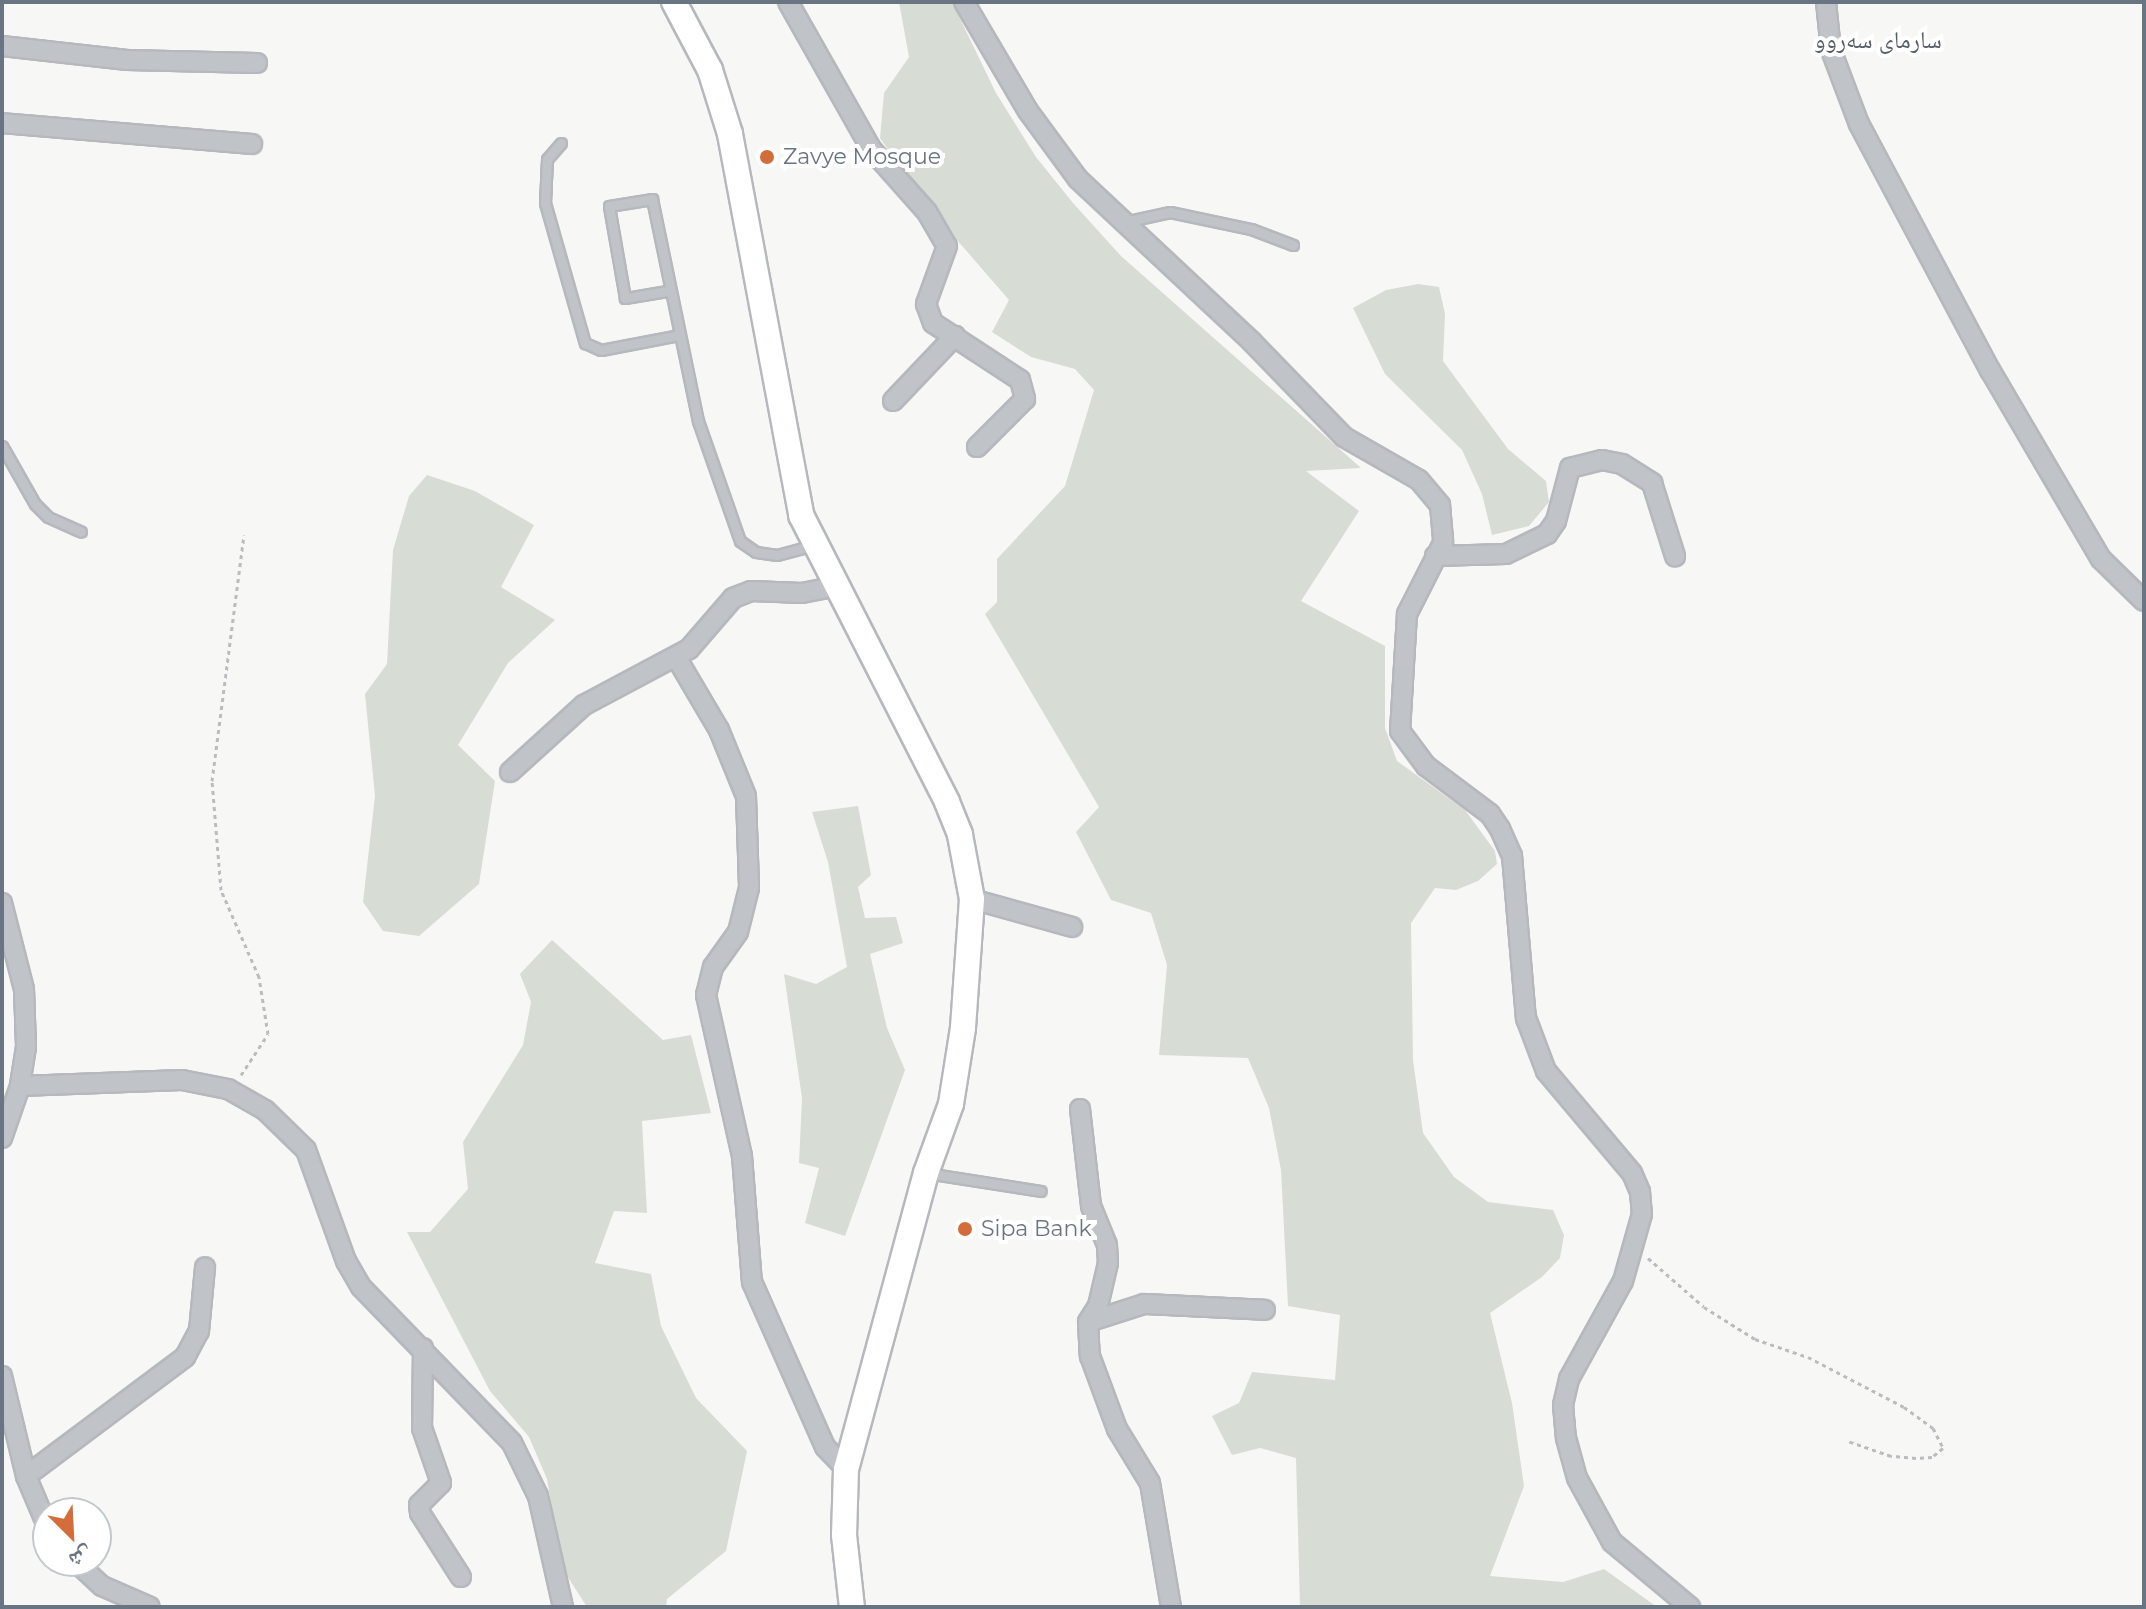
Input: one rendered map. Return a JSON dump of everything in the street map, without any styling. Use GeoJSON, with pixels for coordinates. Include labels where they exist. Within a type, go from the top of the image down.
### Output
{"type":"FeatureCollection","features":[{"type":"Feature","properties":{"kind":"street"},"geometry":{"type":"LineString","coordinates":[[674,2],[710,70],[730,134],[791,476],[814,545],[834,587],[947,802],[960,835],[972,899],[963,1028],[951,1104],[926,1173],[846,1469],[844,1535],[852,1607]]}},
{"type":"Feature","properties":{"kind":"street"},"geometry":{"type":"LineString","coordinates":[[788,2],[871,149],[927,212],[947,246],[926,304],[933,323],[1013,370],[1025,392],[1025,399],[977,447]]}},
{"type":"Feature","properties":{"kind":"street"},"geometry":{"type":"LineString","coordinates":[[964,2],[1052,146],[1121,223],[1252,342],[1344,437],[1419,480],[1440,505],[1443,543],[1407,614],[1400,731],[1426,766],[1490,814],[1512,856],[1526,1018],[1546,1071],[1632,1173],[1642,1214],[1636,1247],[1623,1281],[1569,1379],[1563,1405],[1566,1438],[1577,1478],[1612,1542],[1690,1607]]}},
{"type":"Feature","properties":{"kind":"street"},"geometry":{"type":"LineString","coordinates":[[1826,2],[1831,50],[1859,124],[2029,443],[2101,559],[2144,601]]}},
{"type":"Feature","properties":{"kind":"street"},"geometry":{"type":"LineString","coordinates":[[2,46],[127,60],[257,63]]}},
{"type":"Feature","properties":{"kind":"street"},"geometry":{"type":"LineString","coordinates":[[2,123],[252,144]]}},
{"type":"Feature","properties":{"kind":"street"},"geometry":{"type":"LineString","coordinates":[[893,401],[955,336]]}},
{"type":"Feature","properties":{"kind":"street"},"geometry":{"type":"LineString","coordinates":[[1435,556],[1506,554],[1547,534],[1556,521],[1570,468],[1602,460],[1622,464],[1652,483],[1675,556]]}},
{"type":"Feature","properties":{"kind":"street"},"geometry":{"type":"LineString","coordinates":[[510,772],[584,705],[676,657],[706,634],[733,598],[751,591],[802,593],[834,587]]}},
{"type":"Feature","properties":{"kind":"street"},"geometry":{"type":"LineString","coordinates":[[676,657],[719,730],[746,796],[749,888],[738,932],[713,967],[706,995],[742,1156],[752,1282],[825,1447],[846,1469]]}},
{"type":"Feature","properties":{"kind":"street"},"geometry":{"type":"LineString","coordinates":[[972,899],[1072,927]]}},
{"type":"Feature","properties":{"kind":"street"},"geometry":{"type":"LineString","coordinates":[[2,903],[24,989],[20,1086],[2,1138]]}},
{"type":"Feature","properties":{"kind":"street"},"geometry":{"type":"LineString","coordinates":[[20,1086],[169,1080],[228,1089],[265,1110],[306,1150],[346,1261],[361,1287],[512,1443],[538,1496],[563,1607]]}},
{"type":"Feature","properties":{"kind":"street"},"geometry":{"type":"LineString","coordinates":[[1080,1109],[1091,1206],[1107,1245],[1108,1263],[1098,1306],[1088,1322],[1090,1356],[1106,1403],[1150,1483],[1158,1509],[1171,1607]]}},
{"type":"Feature","properties":{"kind":"street"},"geometry":{"type":"LineString","coordinates":[[26,1476],[185,1357],[199,1331],[205,1267]]}},
{"type":"Feature","properties":{"kind":"street"},"geometry":{"type":"LineString","coordinates":[[1088,1322],[1144,1304],[1265,1310]]}},
{"type":"Feature","properties":{"kind":"street"},"geometry":{"type":"LineString","coordinates":[[423,1348],[422,1428],[441,1483],[419,1505],[420,1513],[461,1577]]}},
{"type":"Feature","properties":{"kind":"street"},"geometry":{"type":"LineString","coordinates":[[2,1376],[26,1476],[35,1497]]}},
{"type":"Feature","properties":{"kind":"street"},"geometry":{"type":"LineString","coordinates":[[92,1577],[102,1586],[150,1607]]}},
{"type":"Feature","properties":{"kind":"lane"},"geometry":{"type":"LineString","coordinates":[[561,143],[547,159],[545,203],[585,343],[601,350],[679,335]]}},
{"type":"Feature","properties":{"kind":"lane"},"geometry":{"type":"LineString","coordinates":[[667,291],[625,298],[609,206],[652,199],[667,291],[701,434],[740,541],[756,552],[777,555],[814,545]]}},
{"type":"Feature","properties":{"kind":"lane"},"geometry":{"type":"LineString","coordinates":[[1121,223],[1170,212],[1251,229],[1293,245]]}},
{"type":"Feature","properties":{"kind":"lane"},"geometry":{"type":"LineString","coordinates":[[2,446],[35,504],[48,517],[81,532]]}},
{"type":"Feature","properties":{"kind":"lane"},"geometry":{"type":"LineString","coordinates":[[926,1173],[1041,1191]]}},
{"type":"Feature","properties":{"kind":"path"},"geometry":{"type":"LineString","coordinates":[[228,1089],[261,1051],[268,1034],[259,977],[221,890],[212,781],[244,535]]}},
{"type":"Feature","properties":{"kind":"path"},"geometry":{"type":"LineString","coordinates":[[1636,1247],[1704,1307],[1755,1339],[1808,1357],[1904,1407],[1933,1428],[1943,1448],[1932,1457],[1903,1457],[1848,1441]]}},
{"type":"Feature","properties":{"kind":"shaded area"},"geometry":{"type":"Polygon","coordinates":[[[899,2],[952,2],[996,93],[1036,157],[1073,203],[1121,256],[1361,468],[1306,471],[1359,511],[1301,601],[1385,646],[1385,728],[1397,761],[1465,810],[1495,851],[1497,864],[1478,881],[1456,890],[1435,888],[1411,923],[1413,1060],[1423,1133],[1454,1177],[1488,1202],[1553,1210],[1564,1235],[1560,1258],[1542,1277],[1490,1313],[1512,1403],[1524,1486],[1490,1576],[1563,1582],[1604,1569],[1657,1607],[1300,1607],[1296,1458],[1260,1448],[1232,1455],[1212,1416],[1239,1403],[1252,1372],[1335,1380],[1340,1315],[1288,1306],[1281,1170],[1269,1108],[1248,1058],[1159,1055],[1167,965],[1151,913],[1111,900],[1076,832],[1099,807],[985,614],[997,602],[997,559],[1065,486],[1094,390],[1075,369],[1031,357],[992,332],[1009,300],[925,203],[880,138],[884,93],[909,57],[899,2]]]}},
{"type":"Feature","properties":{"kind":"shaded area"},"geometry":{"type":"Polygon","coordinates":[[[1418,284],[1439,287],[1445,314],[1443,361],[1508,449],[1546,481],[1549,502],[1529,526],[1492,535],[1482,494],[1462,450],[1385,374],[1353,308],[1386,290],[1418,284]]]}},
{"type":"Feature","properties":{"kind":"shaded area"},"geometry":{"type":"Polygon","coordinates":[[[427,475],[475,491],[534,525],[501,587],[555,620],[508,663],[458,745],[495,781],[479,884],[419,936],[383,931],[363,902],[375,796],[365,694],[387,664],[393,550],[409,496],[427,475]]]}},
{"type":"Feature","properties":{"kind":"shaded area"},"geometry":{"type":"Polygon","coordinates":[[[858,806],[871,875],[858,887],[865,918],[896,917],[903,943],[870,954],[887,1028],[905,1070],[845,1236],[805,1223],[819,1168],[799,1163],[802,1098],[784,974],[816,984],[847,967],[828,862],[812,812],[858,806]]]}},
{"type":"Feature","properties":{"kind":"shaded area"},"geometry":{"type":"Polygon","coordinates":[[[552,940],[663,1040],[691,1035],[711,1113],[642,1121],[647,1213],[614,1211],[595,1263],[651,1274],[661,1326],[696,1398],[747,1451],[726,1551],[667,1599],[666,1607],[587,1607],[562,1568],[547,1479],[529,1437],[490,1391],[407,1232],[430,1232],[468,1189],[463,1142],[523,1045],[531,1002],[520,974],[552,940]]]}},
{"type":"Feature","properties":{"kind":"place","name":"Zavye Mosque"},"geometry":{"type":"Point","coordinates":[767,157]}},
{"type":"Feature","properties":{"kind":"place","name":"Sipa Bank"},"geometry":{"type":"Point","coordinates":[965,1229]}},
{"type":"Feature","properties":{"kind":"district","name":"سارمای سەروو"},"geometry":{"type":"Point","coordinates":[1878,40]}}]}
